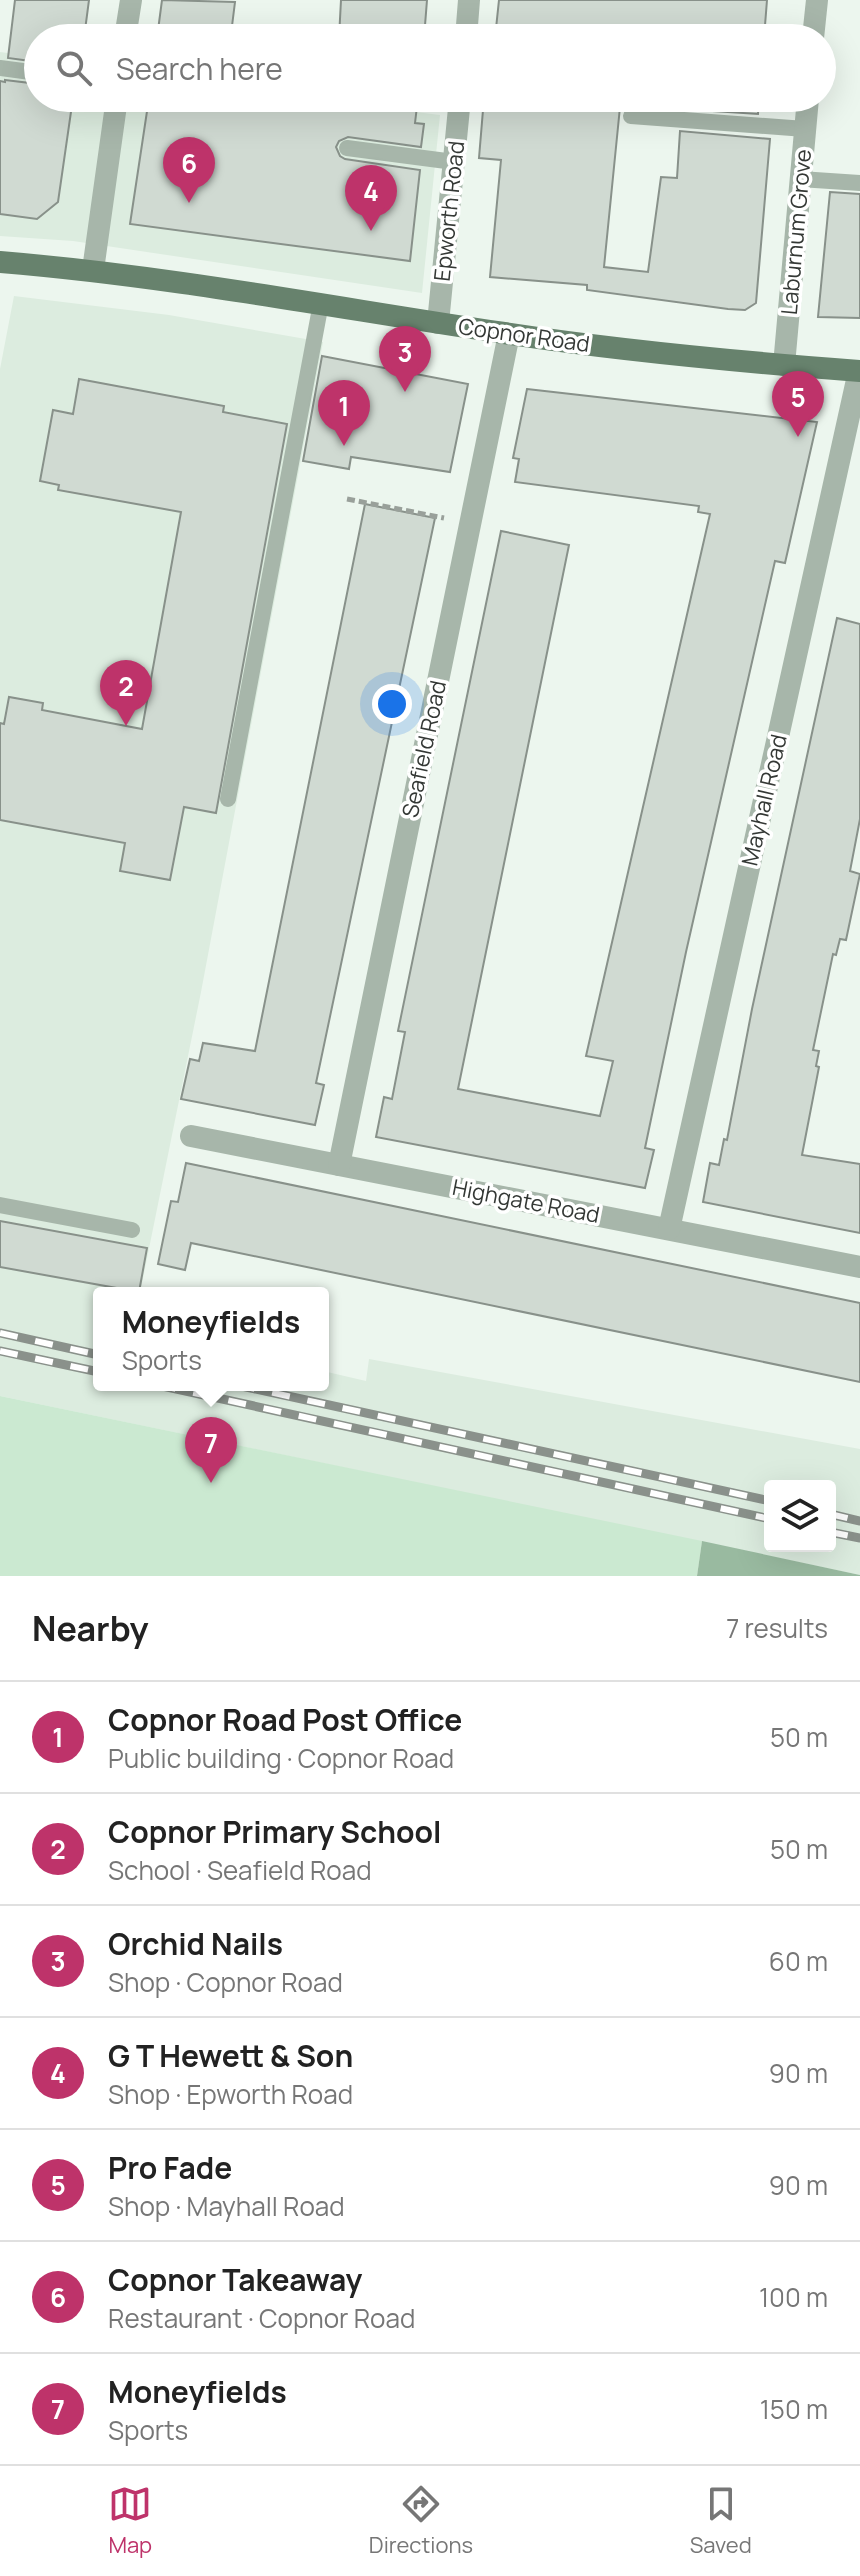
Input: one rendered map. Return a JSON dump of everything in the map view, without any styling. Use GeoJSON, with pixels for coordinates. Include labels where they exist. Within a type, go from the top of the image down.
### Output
{"type":"FeatureCollection","features":[{"type":"Feature","properties":{"kind":"main road","name":"Copnor Road"},"geometry":{"type":"LineString","coordinates":[[0,262],[93,270],[509,334],[656,353],[860,371]]}},
{"type":"Feature","properties":{"kind":"street"},"geometry":{"type":"LineString","coordinates":[[127,24],[131,0]]}},
{"type":"Feature","properties":{"kind":"street"},"geometry":{"type":"LineString","coordinates":[[467,24],[469,0]]}},
{"type":"Feature","properties":{"kind":"street"},"geometry":{"type":"LineString","coordinates":[[814,24],[817,0]]}},
{"type":"Feature","properties":{"kind":"street"},"geometry":{"type":"LineString","coordinates":[[93,270],[115,112]]}},
{"type":"Feature","properties":{"kind":"street","name":"Epworth Road"},"geometry":{"type":"LineString","coordinates":[[438,323],[459,112]]}},
{"type":"Feature","properties":{"kind":"street","name":"Laburnum Grove"},"geometry":{"type":"LineString","coordinates":[[784,365],[807,112]]}},
{"type":"Feature","properties":{"kind":"street","name":"Seafield Road"},"geometry":{"type":"LineString","coordinates":[[339,1165],[509,334]]}},
{"type":"Feature","properties":{"kind":"street","name":"Mayhall Road"},"geometry":{"type":"LineString","coordinates":[[669,1229],[860,371]]}},
{"type":"Feature","properties":{"kind":"street","name":"Highgate Road"},"geometry":{"type":"LineString","coordinates":[[191,1136],[860,1267]]}},
{"type":"Feature","properties":{"kind":"lane"},"geometry":{"type":"LineString","coordinates":[[0,68],[24,71]]}},
{"type":"Feature","properties":{"kind":"lane"},"geometry":{"type":"LineString","coordinates":[[631,116],[805,129]]}},
{"type":"Feature","properties":{"kind":"lane"},"geometry":{"type":"LineString","coordinates":[[347,148],[454,162]]}},
{"type":"Feature","properties":{"kind":"lane"},"geometry":{"type":"LineString","coordinates":[[800,179],[860,183]]}},
{"type":"Feature","properties":{"kind":"lane"},"geometry":{"type":"LineString","coordinates":[[228,799],[321,303]]}},
{"type":"Feature","properties":{"kind":"lane"},"geometry":{"type":"LineString","coordinates":[[0,1205],[132,1230]]}},
{"type":"Feature","properties":{"kind":"path"},"geometry":{"type":"LineString","coordinates":[[347,499],[470,523]]}},
{"type":"Feature","properties":{"kind":"shaded area"},"geometry":{"type":"Polygon","coordinates":[[[0,52],[24,55],[24,112],[416,112],[440,115],[422,293],[73,241],[0,236],[0,52]]]}},
{"type":"Feature","properties":{"kind":"shaded area"},"geometry":{"type":"Polygon","coordinates":[[[14,296],[169,315],[323,342],[201,992],[141,1287],[93,1287],[93,1391],[329,1391],[329,1372],[366,1381],[369,1359],[860,1449],[860,1575],[0,1396],[0,369],[14,296]]]}},
{"type":"Feature","properties":{"kind":"green space"},"geometry":{"type":"Polygon","coordinates":[[[0,1396],[702,1541],[697,1576],[0,1576],[0,1396]]]}},
{"type":"Feature","properties":{"kind":"green space"},"geometry":{"type":"Polygon","coordinates":[[[702,1541],[860,1575],[860,1576],[697,1576],[702,1541]]]}},
{"type":"Feature","properties":{"kind":"building"},"geometry":{"type":"Polygon","coordinates":[[[15,0],[89,0],[86,24],[24,24],[24,60],[8,58],[15,0]]]}},
{"type":"Feature","properties":{"kind":"building"},"geometry":{"type":"Polygon","coordinates":[[[162,0],[235,2],[232,24],[159,24],[162,0]]]}},
{"type":"Feature","properties":{"kind":"building"},"geometry":{"type":"Polygon","coordinates":[[[341,0],[427,0],[425,24],[340,24],[341,0]]]}},
{"type":"Feature","properties":{"kind":"building"},"geometry":{"type":"Polygon","coordinates":[[[499,0],[767,0],[765,24],[496,24],[499,0]]]}},
{"type":"Feature","properties":{"kind":"building"},"geometry":{"type":"Polygon","coordinates":[[[0,81],[24,82],[24,112],[71,112],[58,202],[37,219],[0,214],[0,81]]]}},
{"type":"Feature","properties":{"kind":"building"},"geometry":{"type":"Polygon","coordinates":[[[147,112],[416,112],[415,123],[424,124],[421,147],[348,137],[339,141],[336,147],[345,159],[420,170],[410,261],[130,224],[147,112]]]}},
{"type":"Feature","properties":{"kind":"building"},"geometry":{"type":"Polygon","coordinates":[[[483,112],[620,112],[604,267],[648,272],[661,177],[677,178],[680,131],[770,139],[756,303],[745,310],[728,309],[587,290],[587,285],[490,277],[501,160],[479,158],[483,112]]]}},
{"type":"Feature","properties":{"kind":"building"},"geometry":{"type":"Polygon","coordinates":[[[830,192],[860,194],[860,318],[818,317],[830,192]]]}},
{"type":"Feature","properties":{"kind":"building"},"geometry":{"type":"Polygon","coordinates":[[[322,356],[468,384],[450,472],[351,457],[349,469],[303,461],[322,356]]]}},
{"type":"Feature","properties":{"kind":"building"},"geometry":{"type":"Polygon","coordinates":[[[79,379],[224,406],[223,412],[287,424],[216,813],[184,807],[170,880],[120,871],[125,843],[0,820],[0,723],[4,724],[9,697],[43,703],[42,710],[142,729],[181,512],[58,490],[59,485],[40,481],[53,410],[73,414],[79,379]]]}},
{"type":"Feature","properties":{"kind":"building"},"geometry":{"type":"Polygon","coordinates":[[[527,389],[817,422],[785,563],[775,561],[686,952],[645,1148],[654,1150],[645,1188],[376,1137],[384,1097],[392,1099],[405,1032],[398,1031],[501,531],[569,545],[458,1089],[600,1116],[613,1061],[586,1056],[710,514],[698,512],[699,506],[515,482],[519,459],[513,458],[527,389]]]}},
{"type":"Feature","properties":{"kind":"building"},"geometry":{"type":"Polygon","coordinates":[[[365,504],[435,518],[316,1083],[324,1085],[315,1125],[181,1099],[190,1059],[199,1061],[203,1043],[255,1051],[365,504]]]}},
{"type":"Feature","properties":{"kind":"building"},"geometry":{"type":"Polygon","coordinates":[[[837,618],[860,624],[860,819],[850,871],[860,874],[846,940],[840,939],[836,955],[833,954],[813,1050],[819,1051],[816,1066],[819,1067],[802,1155],[860,1164],[860,1233],[703,1202],[710,1163],[719,1165],[724,1139],[727,1140],[752,1009],[837,618]]]}},
{"type":"Feature","properties":{"kind":"building"},"geometry":{"type":"Polygon","coordinates":[[[186,1163],[860,1303],[860,1382],[191,1243],[185,1270],[158,1264],[171,1201],[178,1202],[186,1163]]]}},
{"type":"Feature","properties":{"kind":"building"},"geometry":{"type":"Polygon","coordinates":[[[0,1221],[147,1248],[140,1287],[111,1287],[0,1267],[0,1221]]]}},
{"type":"Feature","properties":{"kind":"railway"},"geometry":{"type":"LineString","coordinates":[[0,1333],[93,1354]]}},
{"type":"Feature","properties":{"kind":"railway"},"geometry":{"type":"LineString","coordinates":[[0,1351],[93,1371]]}},
{"type":"Feature","properties":{"kind":"railway"},"geometry":{"type":"LineString","coordinates":[[185,1391],[764,1518]]}},
{"type":"Feature","properties":{"kind":"railway"},"geometry":{"type":"LineString","coordinates":[[265,1391],[764,1500]]}},
{"type":"Feature","properties":{"kind":"railway"},"geometry":{"type":"LineString","coordinates":[[836,1515],[860,1521]]}},
{"type":"Feature","properties":{"kind":"railway"},"geometry":{"type":"LineString","coordinates":[[836,1533],[860,1538]]}},
{"type":"Feature","properties":{"kind":"place","name":"Copnor Takeaway"},"geometry":{"type":"Point","coordinates":[189,203]}},
{"type":"Feature","properties":{"kind":"place","name":"G T Hewett & Son"},"geometry":{"type":"Point","coordinates":[371,231]}},
{"type":"Feature","properties":{"kind":"place","name":"Orchid Nails"},"geometry":{"type":"Point","coordinates":[405,392]}},
{"type":"Feature","properties":{"kind":"place","name":"Pro Fade"},"geometry":{"type":"Point","coordinates":[798,437]}},
{"type":"Feature","properties":{"kind":"place","name":"Copnor Road Post Office"},"geometry":{"type":"Point","coordinates":[344,446]}},
{"type":"Feature","properties":{"kind":"place","name":"Copnor Primary School"},"geometry":{"type":"Point","coordinates":[126,726]}},
{"type":"Feature","properties":{"kind":"place","name":"Moneyfields"},"geometry":{"type":"Point","coordinates":[211,1483]}}]}
